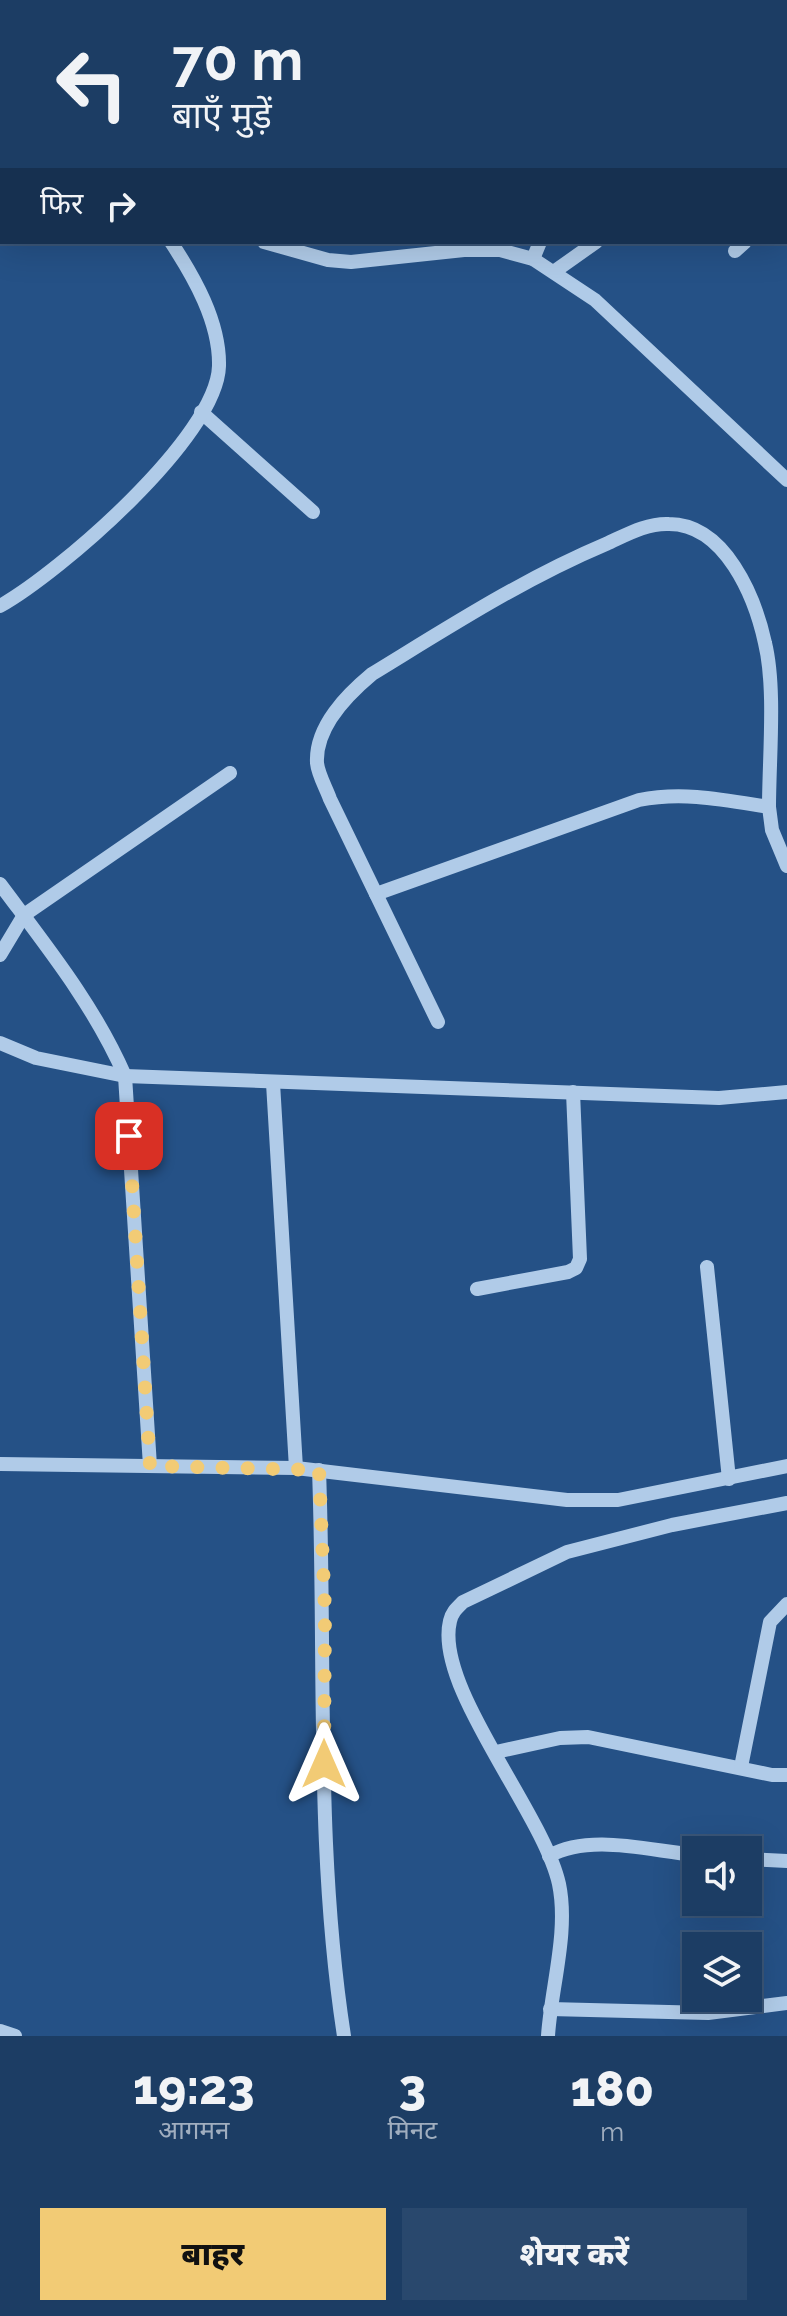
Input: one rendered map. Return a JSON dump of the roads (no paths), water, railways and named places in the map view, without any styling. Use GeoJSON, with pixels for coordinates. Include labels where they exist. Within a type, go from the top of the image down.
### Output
{"type":"FeatureCollection","features":[{"type":"Feature","properties":{"kind":"street"},"geometry":{"type":"LineString","coordinates":[[0,606],[27,591],[101,530],[143,489],[201,412],[215,388],[219,367],[208,312],[189,270],[172,244]]}},
{"type":"Feature","properties":{"kind":"street"},"geometry":{"type":"LineString","coordinates":[[271,244],[328,260],[405,259],[476,250],[500,250],[533,259],[595,300],[787,480]]}},
{"type":"Feature","properties":{"kind":"street"},"geometry":{"type":"LineString","coordinates":[[401,244],[405,259]]}},
{"type":"Feature","properties":{"kind":"street"},"geometry":{"type":"LineString","coordinates":[[533,259],[539,244]]}},
{"type":"Feature","properties":{"kind":"street"},"geometry":{"type":"LineString","coordinates":[[555,271],[593,244]]}},
{"type":"Feature","properties":{"kind":"street"},"geometry":{"type":"LineString","coordinates":[[201,412],[313,512]]}},
{"type":"Feature","properties":{"kind":"street"},"geometry":{"type":"LineString","coordinates":[[438,1022],[330,799],[317,764],[330,720],[349,693],[372,674],[542,571],[645,527],[670,523],[689,528],[730,559],[748,592],[766,645],[769,807],[772,830],[787,866]]}},
{"type":"Feature","properties":{"kind":"street"},"geometry":{"type":"LineString","coordinates":[[0,955],[24,915],[230,773]]}},
{"type":"Feature","properties":{"kind":"street"},"geometry":{"type":"LineString","coordinates":[[376,894],[639,800],[665,795],[693,795],[769,807]]}},
{"type":"Feature","properties":{"kind":"street"},"geometry":{"type":"LineString","coordinates":[[0,884],[80,990],[108,1036],[125,1076],[150,1466]]}},
{"type":"Feature","properties":{"kind":"street"},"geometry":{"type":"LineString","coordinates":[[0,1043],[36,1058],[125,1076],[719,1098],[787,1092]]}},
{"type":"Feature","properties":{"kind":"street"},"geometry":{"type":"LineString","coordinates":[[273,1083],[296,1468]]}},
{"type":"Feature","properties":{"kind":"street"},"geometry":{"type":"LineString","coordinates":[[477,1289],[576,1268],[580,1259],[573,1092]]}},
{"type":"Feature","properties":{"kind":"street"},"geometry":{"type":"LineString","coordinates":[[707,1267],[729,1479]]}},
{"type":"Feature","properties":{"kind":"street"},"geometry":{"type":"LineString","coordinates":[[0,1464],[296,1468],[567,1500],[618,1500],[787,1466]]}},
{"type":"Feature","properties":{"kind":"street"},"geometry":{"type":"LineString","coordinates":[[319,1470],[325,1611],[324,1851],[344,2036]]}},
{"type":"Feature","properties":{"kind":"street"},"geometry":{"type":"LineString","coordinates":[[548,2036],[561,1915],[559,1884],[549,1856],[459,1683],[449,1645],[449,1624],[453,1612],[463,1602],[567,1552],[672,1525],[787,1503]]}},
{"type":"Feature","properties":{"kind":"street"},"geometry":{"type":"LineString","coordinates":[[741,1767],[770,1622],[787,1604]]}},
{"type":"Feature","properties":{"kind":"street"},"geometry":{"type":"LineString","coordinates":[[496,1752],[560,1738],[588,1737],[772,1775],[787,1775]]}},
{"type":"Feature","properties":{"kind":"street"},"geometry":{"type":"LineString","coordinates":[[549,1856],[567,1846],[587,1843],[682,1853]]}},
{"type":"Feature","properties":{"kind":"street"},"geometry":{"type":"LineString","coordinates":[[762,1860],[787,1861]]}},
{"type":"Feature","properties":{"kind":"street"},"geometry":{"type":"LineString","coordinates":[[550,2009],[708,2013],[787,2003]]}},
{"type":"Feature","properties":{"kind":"street"},"geometry":{"type":"LineString","coordinates":[[0,2031],[15,2036]]}}]}
